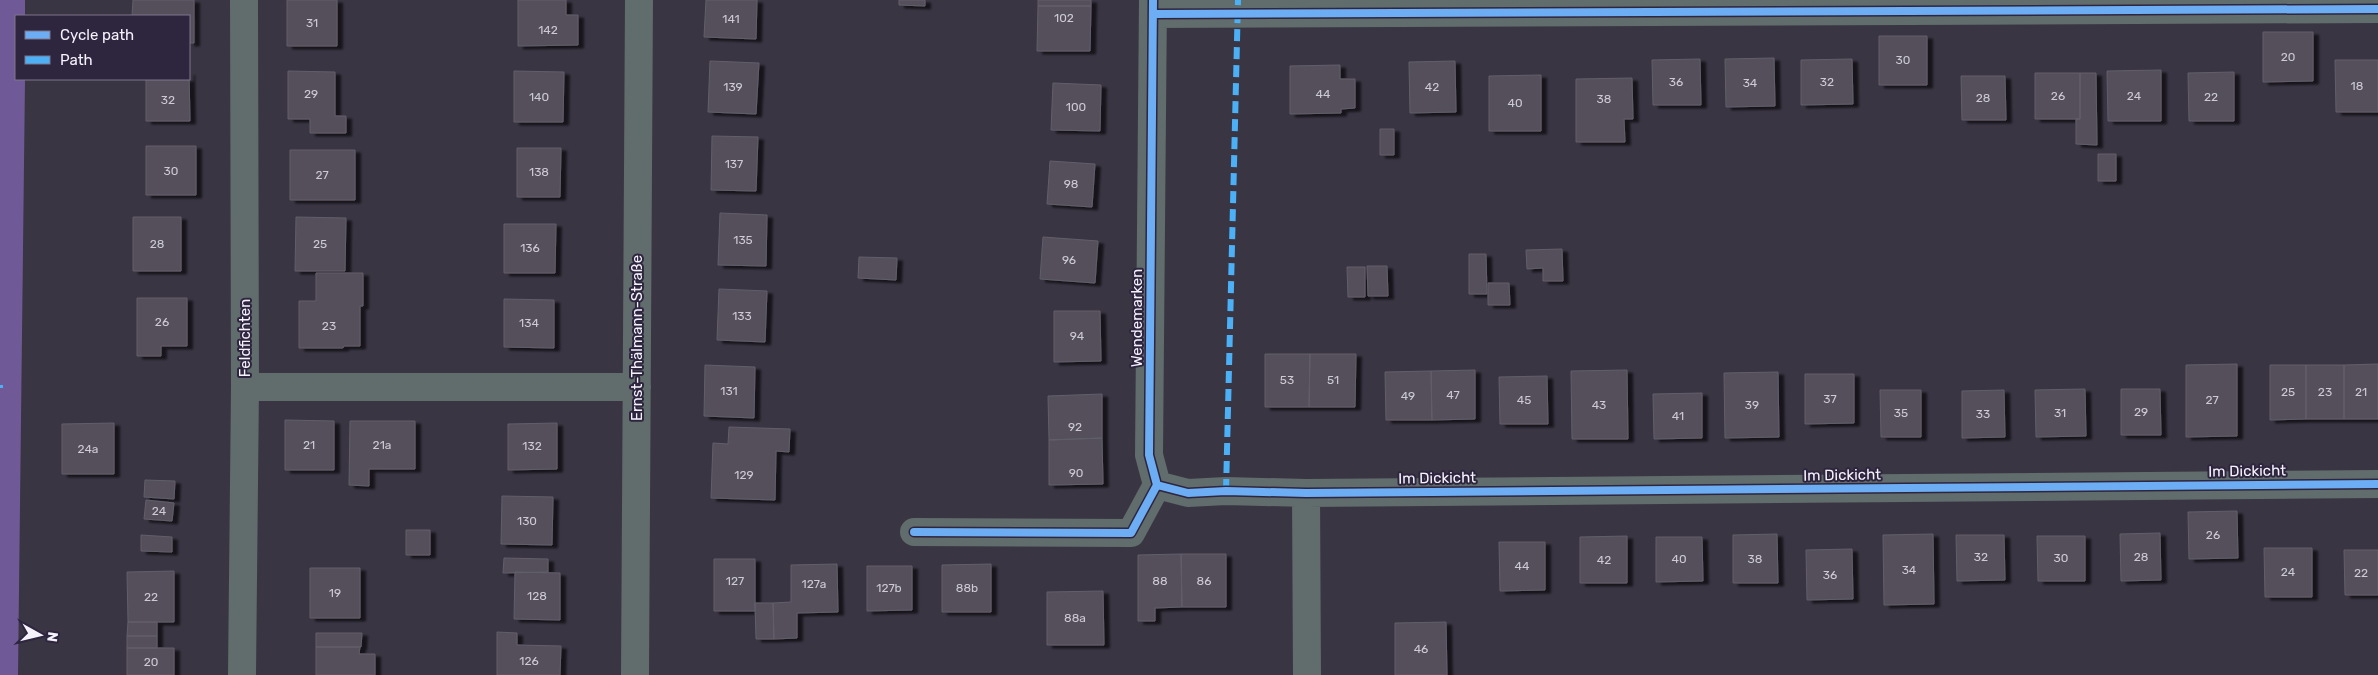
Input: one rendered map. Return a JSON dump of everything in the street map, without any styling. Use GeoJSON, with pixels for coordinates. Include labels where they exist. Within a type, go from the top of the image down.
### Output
{"type":"FeatureCollection","features":[{"type":"Feature","properties":{"kind":"street","name":"Feldfichten"},"geometry":{"type":"LineString","coordinates":[[242,675],[245,387],[244,0]]}},
{"type":"Feature","properties":{"kind":"street","name":"Ernst-Thälmann-Straße"},"geometry":{"type":"LineString","coordinates":[[635,675],[639,0]]}},
{"type":"Feature","properties":{"kind":"street"},"geometry":{"type":"LineString","coordinates":[[1153,7],[2378,9]]}},
{"type":"Feature","properties":{"kind":"street","name":"Wendemarken"},"geometry":{"type":"LineString","coordinates":[[1153,7],[1150,455],[1157,485]]}},
{"type":"Feature","properties":{"kind":"street"},"geometry":{"type":"LineString","coordinates":[[245,387],[637,387]]}},
{"type":"Feature","properties":{"kind":"street","name":"Im Dickicht"},"geometry":{"type":"LineString","coordinates":[[1306,493],[2378,484]]}},
{"type":"Feature","properties":{"kind":"street"},"geometry":{"type":"LineString","coordinates":[[914,532],[1132,533],[1157,485],[1188,493],[1226,491],[1306,493],[1307,675]]}},
{"type":"Feature","properties":{"kind":"shaded area"},"geometry":{"type":"Polygon","coordinates":[[[0,0],[25,0],[25,15],[15,15],[15,80],[25,80],[18,675],[0,675],[0,0]]]}},
{"type":"Feature","properties":{"kind":"building"},"geometry":{"type":"Polygon","coordinates":[[[133,0],[194,0],[194,43],[190,43],[190,15],[132,15],[133,0]]]}},
{"type":"Feature","properties":{"kind":"building"},"geometry":{"type":"Polygon","coordinates":[[[287,0],[337,0],[337,46],[287,46],[287,0]]]}},
{"type":"Feature","properties":{"kind":"building"},"geometry":{"type":"Polygon","coordinates":[[[518,0],[566,0],[566,15],[578,15],[578,45],[518,46],[518,0]]]}},
{"type":"Feature","properties":{"kind":"building"},"geometry":{"type":"Polygon","coordinates":[[[706,0],[757,0],[756,39],[704,37],[706,0]]]}},
{"type":"Feature","properties":{"kind":"building"},"geometry":{"type":"Polygon","coordinates":[[[899,0],[925,0],[925,6],[899,5],[899,0]]]}},
{"type":"Feature","properties":{"kind":"building"},"geometry":{"type":"Polygon","coordinates":[[[1038,0],[1091,0],[1091,6],[1038,6],[1038,0]]]}},
{"type":"Feature","properties":{"kind":"building"},"geometry":{"type":"Polygon","coordinates":[[[1038,6],[1091,6],[1090,51],[1037,51],[1038,6]]]}},
{"type":"Feature","properties":{"kind":"building"},"geometry":{"type":"Polygon","coordinates":[[[2263,32],[2313,32],[2313,81],[2263,82],[2263,32]]]}},
{"type":"Feature","properties":{"kind":"building"},"geometry":{"type":"Polygon","coordinates":[[[1879,36],[1927,36],[1927,85],[1879,85],[1879,36]]]}},
{"type":"Feature","properties":{"kind":"building"},"geometry":{"type":"Polygon","coordinates":[[[1774,58],[1775,106],[1726,107],[1725,59],[1774,58]]]}},
{"type":"Feature","properties":{"kind":"building"},"geometry":{"type":"Polygon","coordinates":[[[1700,59],[1701,105],[1653,105],[1652,60],[1700,59]]]}},
{"type":"Feature","properties":{"kind":"building"},"geometry":{"type":"Polygon","coordinates":[[[1852,59],[1853,104],[1801,105],[1801,60],[1852,59]]]}},
{"type":"Feature","properties":{"kind":"building"},"geometry":{"type":"Polygon","coordinates":[[[2335,60],[2378,60],[2378,112],[2336,112],[2335,60]]]}},
{"type":"Feature","properties":{"kind":"building"},"geometry":{"type":"Polygon","coordinates":[[[710,61],[759,63],[756,114],[708,112],[710,61]]]}},
{"type":"Feature","properties":{"kind":"building"},"geometry":{"type":"Polygon","coordinates":[[[1455,61],[1456,112],[1410,113],[1409,62],[1455,61]]]}},
{"type":"Feature","properties":{"kind":"building"},"geometry":{"type":"Polygon","coordinates":[[[1340,65],[1340,79],[1355,79],[1355,108],[1341,109],[1341,113],[1290,114],[1290,66],[1340,65]]]}},
{"type":"Feature","properties":{"kind":"building"},"geometry":{"type":"Polygon","coordinates":[[[2161,70],[2161,121],[2108,121],[2107,71],[2161,70]]]}},
{"type":"Feature","properties":{"kind":"building"},"geometry":{"type":"Polygon","coordinates":[[[288,71],[335,72],[335,116],[346,116],[346,133],[310,133],[310,119],[288,119],[288,71]]]}},
{"type":"Feature","properties":{"kind":"building"},"geometry":{"type":"Polygon","coordinates":[[[514,71],[564,72],[563,122],[514,122],[514,71]]]}},
{"type":"Feature","properties":{"kind":"building"},"geometry":{"type":"Polygon","coordinates":[[[2234,72],[2234,121],[2189,121],[2188,73],[2234,72]]]}},
{"type":"Feature","properties":{"kind":"building"},"geometry":{"type":"Polygon","coordinates":[[[2035,73],[2080,73],[2080,119],[2035,119],[2035,73]]]}},
{"type":"Feature","properties":{"kind":"building"},"geometry":{"type":"Polygon","coordinates":[[[2080,73],[2096,73],[2097,145],[2076,144],[2076,119],[2080,119],[2080,73]]]}},
{"type":"Feature","properties":{"kind":"building"},"geometry":{"type":"Polygon","coordinates":[[[1541,75],[1541,131],[1489,131],[1489,76],[1541,75]]]}},
{"type":"Feature","properties":{"kind":"building"},"geometry":{"type":"Polygon","coordinates":[[[1961,76],[2005,76],[2006,120],[1962,120],[1961,76]]]}},
{"type":"Feature","properties":{"kind":"building"},"geometry":{"type":"Polygon","coordinates":[[[1632,78],[1633,119],[1624,119],[1625,142],[1576,142],[1576,79],[1632,78]]]}},
{"type":"Feature","properties":{"kind":"building"},"geometry":{"type":"Polygon","coordinates":[[[146,80],[189,80],[190,121],[146,121],[146,80]]]}},
{"type":"Feature","properties":{"kind":"building"},"geometry":{"type":"Polygon","coordinates":[[[1053,83],[1101,85],[1100,131],[1051,130],[1053,83]]]}},
{"type":"Feature","properties":{"kind":"building"},"geometry":{"type":"Polygon","coordinates":[[[1380,129],[1394,129],[1394,155],[1380,155],[1380,129]]]}},
{"type":"Feature","properties":{"kind":"building"},"geometry":{"type":"Polygon","coordinates":[[[712,136],[758,137],[756,191],[711,190],[712,136]]]}},
{"type":"Feature","properties":{"kind":"building"},"geometry":{"type":"Polygon","coordinates":[[[146,146],[196,146],[196,195],[146,195],[146,146]]]}},
{"type":"Feature","properties":{"kind":"building"},"geometry":{"type":"Polygon","coordinates":[[[517,148],[561,148],[560,197],[517,197],[517,148]]]}},
{"type":"Feature","properties":{"kind":"building"},"geometry":{"type":"Polygon","coordinates":[[[290,150],[355,150],[355,200],[290,200],[290,150]]]}},
{"type":"Feature","properties":{"kind":"building"},"geometry":{"type":"Polygon","coordinates":[[[2098,154],[2116,154],[2116,181],[2098,181],[2098,154]]]}},
{"type":"Feature","properties":{"kind":"building"},"geometry":{"type":"Polygon","coordinates":[[[1050,161],[1095,164],[1092,207],[1047,204],[1050,161]]]}},
{"type":"Feature","properties":{"kind":"building"},"geometry":{"type":"Polygon","coordinates":[[[720,213],[767,215],[766,266],[718,265],[720,213]]]}},
{"type":"Feature","properties":{"kind":"building"},"geometry":{"type":"Polygon","coordinates":[[[133,217],[181,217],[181,271],[133,271],[133,217]]]}},
{"type":"Feature","properties":{"kind":"building"},"geometry":{"type":"Polygon","coordinates":[[[296,217],[346,218],[345,271],[295,271],[296,217]]]}},
{"type":"Feature","properties":{"kind":"building"},"geometry":{"type":"Polygon","coordinates":[[[504,224],[556,224],[555,273],[504,273],[504,224]]]}},
{"type":"Feature","properties":{"kind":"building"},"geometry":{"type":"Polygon","coordinates":[[[1043,237],[1098,241],[1095,283],[1040,279],[1043,237]]]}},
{"type":"Feature","properties":{"kind":"building"},"geometry":{"type":"Polygon","coordinates":[[[1562,249],[1563,281],[1543,281],[1543,268],[1527,269],[1526,250],[1562,249]]]}},
{"type":"Feature","properties":{"kind":"building"},"geometry":{"type":"Polygon","coordinates":[[[1469,254],[1486,254],[1487,294],[1469,294],[1469,254]]]}},
{"type":"Feature","properties":{"kind":"building"},"geometry":{"type":"Polygon","coordinates":[[[859,257],[897,258],[896,280],[858,278],[859,257]]]}},
{"type":"Feature","properties":{"kind":"building"},"geometry":{"type":"Polygon","coordinates":[[[1367,266],[1387,266],[1388,296],[1368,296],[1367,266]]]}},
{"type":"Feature","properties":{"kind":"building"},"geometry":{"type":"Polygon","coordinates":[[[1347,267],[1365,267],[1365,297],[1348,297],[1347,267]]]}},
{"type":"Feature","properties":{"kind":"building"},"geometry":{"type":"Polygon","coordinates":[[[316,273],[363,273],[363,306],[360,306],[360,346],[299,348],[299,301],[316,301],[316,273]]]}},
{"type":"Feature","properties":{"kind":"building"},"geometry":{"type":"Polygon","coordinates":[[[1488,283],[1509,283],[1510,305],[1488,305],[1488,283]]]}},
{"type":"Feature","properties":{"kind":"building"},"geometry":{"type":"Polygon","coordinates":[[[719,289],[767,291],[765,342],[717,340],[719,289]]]}},
{"type":"Feature","properties":{"kind":"building"},"geometry":{"type":"Polygon","coordinates":[[[137,298],[187,298],[187,346],[161,346],[161,356],[137,356],[137,298]]]}},
{"type":"Feature","properties":{"kind":"building"},"geometry":{"type":"Polygon","coordinates":[[[504,299],[554,300],[554,348],[504,347],[504,299]]]}},
{"type":"Feature","properties":{"kind":"building"},"geometry":{"type":"Polygon","coordinates":[[[1054,311],[1100,311],[1101,361],[1054,362],[1054,311]]]}},
{"type":"Feature","properties":{"kind":"building"},"geometry":{"type":"Polygon","coordinates":[[[1265,354],[1310,354],[1309,407],[1265,407],[1265,354]]]}},
{"type":"Feature","properties":{"kind":"building"},"geometry":{"type":"Polygon","coordinates":[[[1310,354],[1356,354],[1355,407],[1309,407],[1310,354]]]}},
{"type":"Feature","properties":{"kind":"building"},"geometry":{"type":"Polygon","coordinates":[[[2237,364],[2237,436],[2186,437],[2186,365],[2237,364]]]}},
{"type":"Feature","properties":{"kind":"building"},"geometry":{"type":"Polygon","coordinates":[[[2378,364],[2378,419],[2344,419],[2344,365],[2378,364]]]}},
{"type":"Feature","properties":{"kind":"building"},"geometry":{"type":"Polygon","coordinates":[[[705,365],[755,367],[754,418],[704,416],[705,365]]]}},
{"type":"Feature","properties":{"kind":"building"},"geometry":{"type":"Polygon","coordinates":[[[2270,365],[2306,365],[2306,419],[2270,420],[2270,365]]]}},
{"type":"Feature","properties":{"kind":"building"},"geometry":{"type":"Polygon","coordinates":[[[2306,365],[2344,365],[2344,419],[2306,419],[2306,365]]]}},
{"type":"Feature","properties":{"kind":"building"},"geometry":{"type":"Polygon","coordinates":[[[1475,370],[1475,419],[1432,420],[1431,371],[1475,370]]]}},
{"type":"Feature","properties":{"kind":"building"},"geometry":{"type":"Polygon","coordinates":[[[1627,370],[1628,439],[1572,439],[1571,371],[1627,370]]]}},
{"type":"Feature","properties":{"kind":"building"},"geometry":{"type":"Polygon","coordinates":[[[1431,371],[1432,420],[1386,420],[1385,372],[1431,371]]]}},
{"type":"Feature","properties":{"kind":"building"},"geometry":{"type":"Polygon","coordinates":[[[1778,372],[1779,437],[1725,438],[1724,373],[1778,372]]]}},
{"type":"Feature","properties":{"kind":"building"},"geometry":{"type":"Polygon","coordinates":[[[1805,374],[1854,374],[1854,423],[1805,424],[1805,374]]]}},
{"type":"Feature","properties":{"kind":"building"},"geometry":{"type":"Polygon","coordinates":[[[1547,376],[1548,424],[1500,424],[1499,377],[1547,376]]]}},
{"type":"Feature","properties":{"kind":"building"},"geometry":{"type":"Polygon","coordinates":[[[2085,389],[2086,436],[2036,437],[2035,390],[2085,389]]]}},
{"type":"Feature","properties":{"kind":"building"},"geometry":{"type":"Polygon","coordinates":[[[2121,389],[2160,389],[2161,435],[2121,435],[2121,389]]]}},
{"type":"Feature","properties":{"kind":"building"},"geometry":{"type":"Polygon","coordinates":[[[1880,390],[1921,390],[1921,437],[1881,437],[1880,390]]]}},
{"type":"Feature","properties":{"kind":"building"},"geometry":{"type":"Polygon","coordinates":[[[2004,390],[2005,437],[1962,438],[1962,391],[2004,390]]]}},
{"type":"Feature","properties":{"kind":"building"},"geometry":{"type":"Polygon","coordinates":[[[1702,393],[1702,438],[1654,439],[1653,394],[1702,393]]]}},
{"type":"Feature","properties":{"kind":"building"},"geometry":{"type":"Polygon","coordinates":[[[1102,394],[1102,438],[1049,440],[1048,396],[1102,394]]]}},
{"type":"Feature","properties":{"kind":"building"},"geometry":{"type":"Polygon","coordinates":[[[285,420],[334,421],[334,470],[285,470],[285,420]]]}},
{"type":"Feature","properties":{"kind":"building"},"geometry":{"type":"Polygon","coordinates":[[[350,421],[415,421],[415,469],[369,469],[369,486],[349,485],[350,421]]]}},
{"type":"Feature","properties":{"kind":"building"},"geometry":{"type":"Polygon","coordinates":[[[114,423],[114,474],[62,474],[62,424],[114,423]]]}},
{"type":"Feature","properties":{"kind":"building"},"geometry":{"type":"Polygon","coordinates":[[[557,423],[557,469],[508,470],[508,424],[557,423]]]}},
{"type":"Feature","properties":{"kind":"building"},"geometry":{"type":"Polygon","coordinates":[[[729,427],[790,429],[789,452],[776,451],[775,500],[711,498],[713,443],[728,444],[729,427]]]}},
{"type":"Feature","properties":{"kind":"building"},"geometry":{"type":"Polygon","coordinates":[[[1102,438],[1103,484],[1049,485],[1049,440],[1102,438]]]}},
{"type":"Feature","properties":{"kind":"building"},"geometry":{"type":"Polygon","coordinates":[[[145,480],[175,481],[174,499],[144,497],[145,480]]]}},
{"type":"Feature","properties":{"kind":"building"},"geometry":{"type":"Polygon","coordinates":[[[502,496],[553,497],[552,545],[501,544],[502,496]]]}},
{"type":"Feature","properties":{"kind":"building"},"geometry":{"type":"Polygon","coordinates":[[[146,500],[174,503],[172,521],[144,519],[146,500]]]}},
{"type":"Feature","properties":{"kind":"building"},"geometry":{"type":"Polygon","coordinates":[[[2237,511],[2238,558],[2189,559],[2188,512],[2237,511]]]}},
{"type":"Feature","properties":{"kind":"building"},"geometry":{"type":"Polygon","coordinates":[[[406,530],[430,530],[430,555],[406,555],[406,530]]]}},
{"type":"Feature","properties":{"kind":"building"},"geometry":{"type":"Polygon","coordinates":[[[2160,533],[2161,580],[2121,581],[2120,534],[2160,533]]]}},
{"type":"Feature","properties":{"kind":"building"},"geometry":{"type":"Polygon","coordinates":[[[1777,534],[1778,583],[1733,583],[1733,535],[1777,534]]]}},
{"type":"Feature","properties":{"kind":"building"},"geometry":{"type":"Polygon","coordinates":[[[1933,534],[1934,604],[1884,605],[1883,535],[1933,534]]]}},
{"type":"Feature","properties":{"kind":"building"},"geometry":{"type":"Polygon","coordinates":[[[141,535],[172,537],[172,552],[141,551],[141,535]]]}},
{"type":"Feature","properties":{"kind":"building"},"geometry":{"type":"Polygon","coordinates":[[[1956,535],[2004,535],[2005,580],[1957,581],[1956,535]]]}},
{"type":"Feature","properties":{"kind":"building"},"geometry":{"type":"Polygon","coordinates":[[[1627,536],[1627,583],[1580,583],[1580,537],[1627,536]]]}},
{"type":"Feature","properties":{"kind":"building"},"geometry":{"type":"Polygon","coordinates":[[[2037,536],[2085,536],[2085,581],[2038,581],[2037,536]]]}},
{"type":"Feature","properties":{"kind":"building"},"geometry":{"type":"Polygon","coordinates":[[[1656,537],[1702,537],[1703,581],[1656,582],[1656,537]]]}},
{"type":"Feature","properties":{"kind":"building"},"geometry":{"type":"Polygon","coordinates":[[[1499,542],[1545,542],[1545,590],[1500,591],[1499,542]]]}},
{"type":"Feature","properties":{"kind":"building"},"geometry":{"type":"Polygon","coordinates":[[[2264,548],[2312,548],[2312,597],[2265,597],[2264,548]]]}},
{"type":"Feature","properties":{"kind":"building"},"geometry":{"type":"Polygon","coordinates":[[[1852,549],[1853,599],[1807,600],[1806,550],[1852,549]]]}},
{"type":"Feature","properties":{"kind":"building"},"geometry":{"type":"Polygon","coordinates":[[[2344,550],[2378,550],[2378,595],[2345,595],[2344,550]]]}},
{"type":"Feature","properties":{"kind":"building"},"geometry":{"type":"Polygon","coordinates":[[[1181,554],[1182,607],[1155,608],[1155,621],[1138,621],[1138,555],[1181,554]]]}},
{"type":"Feature","properties":{"kind":"building"},"geometry":{"type":"Polygon","coordinates":[[[1181,554],[1226,554],[1226,607],[1182,607],[1181,554]]]}},
{"type":"Feature","properties":{"kind":"building"},"geometry":{"type":"Polygon","coordinates":[[[504,558],[548,559],[548,572],[503,573],[504,558]]]}},
{"type":"Feature","properties":{"kind":"building"},"geometry":{"type":"Polygon","coordinates":[[[714,559],[755,559],[755,611],[714,611],[714,559]]]}},
{"type":"Feature","properties":{"kind":"building"},"geometry":{"type":"Polygon","coordinates":[[[837,564],[838,612],[797,613],[797,638],[774,639],[773,603],[791,602],[791,565],[837,564]]]}},
{"type":"Feature","properties":{"kind":"building"},"geometry":{"type":"Polygon","coordinates":[[[991,564],[991,612],[942,612],[942,565],[991,564]]]}},
{"type":"Feature","properties":{"kind":"building"},"geometry":{"type":"Polygon","coordinates":[[[867,566],[912,566],[912,610],[867,611],[867,566]]]}},
{"type":"Feature","properties":{"kind":"building"},"geometry":{"type":"Polygon","coordinates":[[[310,568],[360,568],[360,618],[310,618],[310,568]]]}},
{"type":"Feature","properties":{"kind":"building"},"geometry":{"type":"Polygon","coordinates":[[[174,571],[174,622],[128,622],[127,572],[174,571]]]}},
{"type":"Feature","properties":{"kind":"building"},"geometry":{"type":"Polygon","coordinates":[[[515,572],[560,573],[560,620],[514,619],[515,572]]]}},
{"type":"Feature","properties":{"kind":"building"},"geometry":{"type":"Polygon","coordinates":[[[1103,591],[1104,645],[1047,645],[1047,592],[1103,591]]]}},
{"type":"Feature","properties":{"kind":"building"},"geometry":{"type":"Polygon","coordinates":[[[755,603],[773,603],[774,639],[756,639],[755,603]]]}},
{"type":"Feature","properties":{"kind":"building"},"geometry":{"type":"Polygon","coordinates":[[[128,622],[157,622],[157,636],[127,636],[128,622]]]}},
{"type":"Feature","properties":{"kind":"building"},"geometry":{"type":"Polygon","coordinates":[[[1446,622],[1447,675],[1395,675],[1395,623],[1446,622]]]}},
{"type":"Feature","properties":{"kind":"building"},"geometry":{"type":"Polygon","coordinates":[[[497,632],[517,633],[517,645],[561,646],[560,675],[497,675],[497,632]]]}},
{"type":"Feature","properties":{"kind":"building"},"geometry":{"type":"Polygon","coordinates":[[[316,633],[362,633],[361,647],[316,647],[316,633]]]}},
{"type":"Feature","properties":{"kind":"building"},"geometry":{"type":"Polygon","coordinates":[[[127,636],[157,636],[157,648],[127,648],[127,636]]]}},
{"type":"Feature","properties":{"kind":"building"},"geometry":{"type":"Polygon","coordinates":[[[316,647],[360,647],[359,654],[375,654],[375,675],[316,675],[316,647]]]}},
{"type":"Feature","properties":{"kind":"building"},"geometry":{"type":"Polygon","coordinates":[[[127,648],[174,648],[174,675],[127,675],[127,648]]]}},
{"type":"Feature","properties":{"kind":"marked path"},"geometry":{"type":"LineString","coordinates":[[1226,491],[1238,0]]}},
{"type":"Feature","properties":{"kind":"cycle path"},"geometry":{"type":"LineString","coordinates":[[1153,0],[1149,455],[1157,485],[1188,493],[1226,491],[1306,493],[2378,484]]}},
{"type":"Feature","properties":{"kind":"cycle path"},"geometry":{"type":"LineString","coordinates":[[1153,14],[2378,9]]}},
{"type":"Feature","properties":{"kind":"cycle path"},"geometry":{"type":"LineString","coordinates":[[914,532],[1131,533],[1157,485]]}}]}
